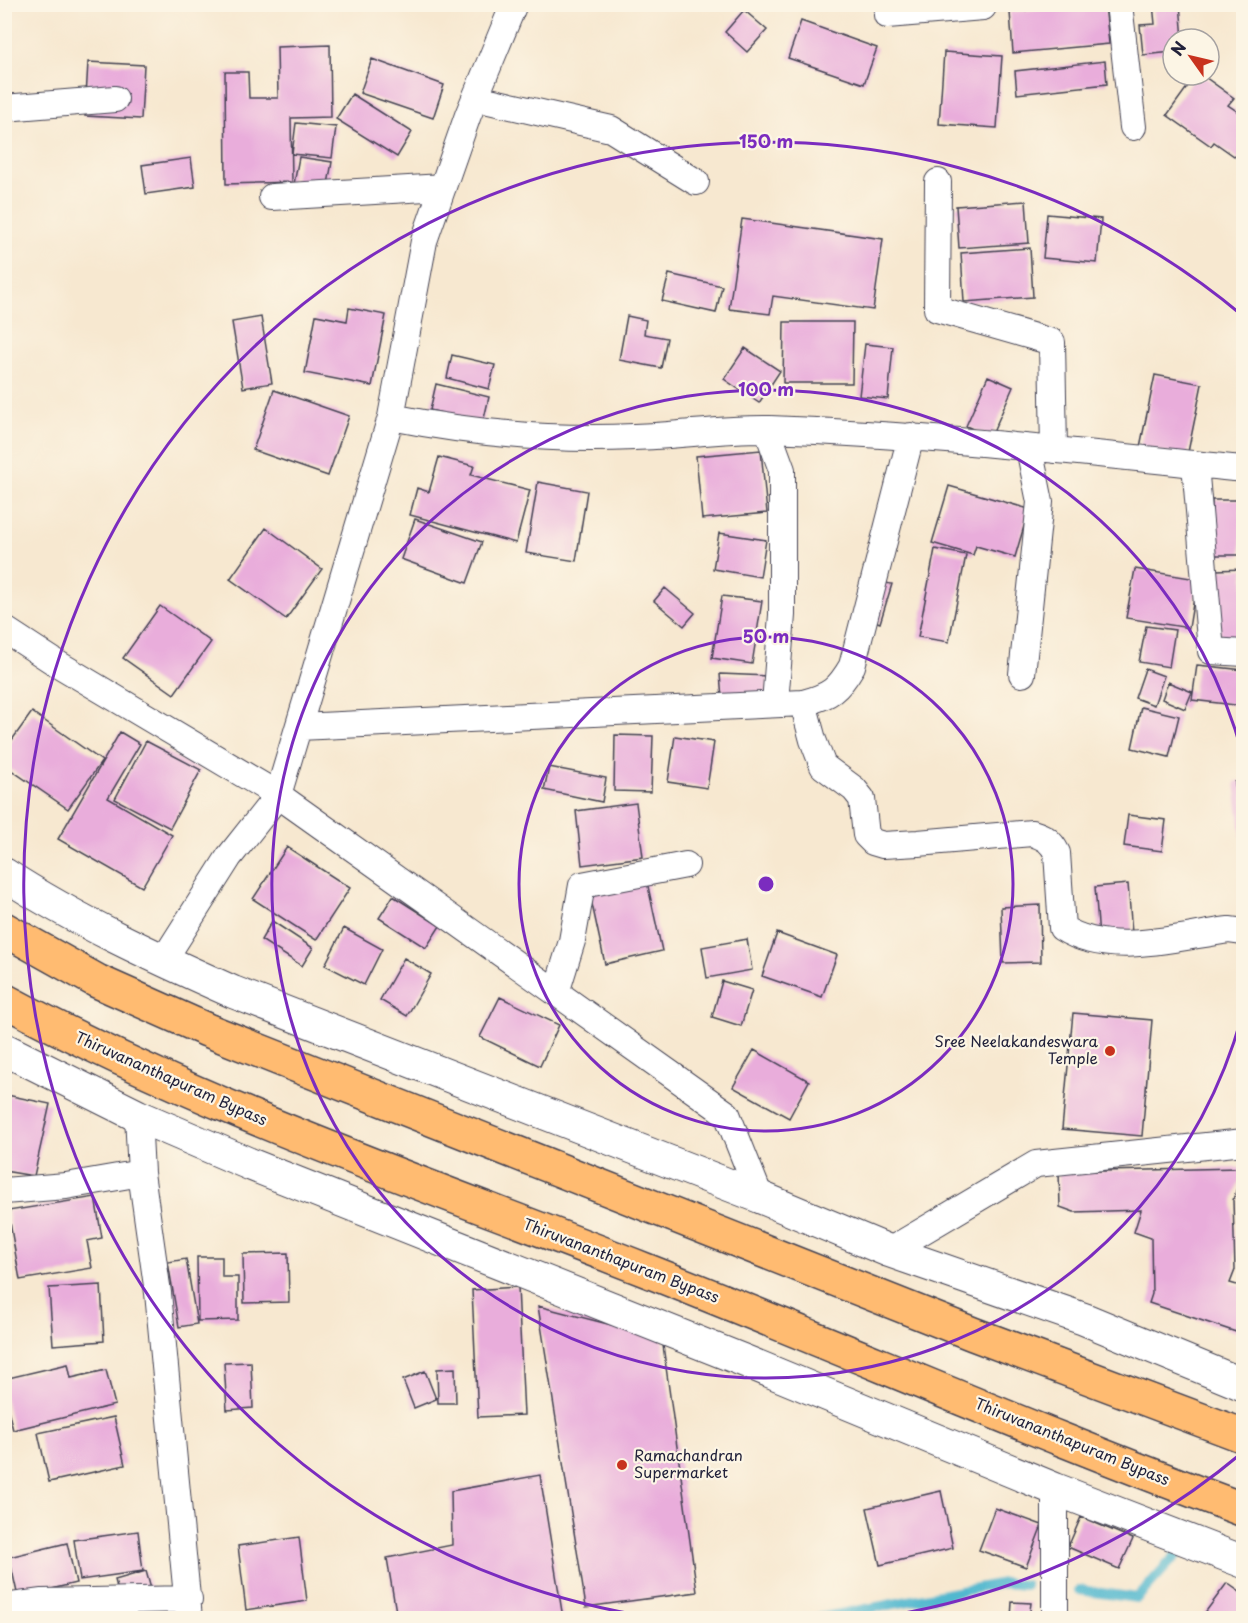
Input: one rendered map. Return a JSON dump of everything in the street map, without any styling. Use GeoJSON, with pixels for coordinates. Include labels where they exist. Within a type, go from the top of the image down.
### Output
{"type":"FeatureCollection","features":[{"type":"Feature","properties":{"kind":"highway"},"geometry":{"type":"LineString","coordinates":[[4,928],[97,981],[207,1030],[973,1334],[1244,1436]]}},
{"type":"Feature","properties":{"kind":"highway","name":"Thiruvananthapuram Bypass"},"geometry":{"type":"LineString","coordinates":[[4,1000],[111,1054],[356,1158],[766,1317],[1166,1481],[1244,1510]]}},
{"type":"Feature","properties":{"kind":"street"},"geometry":{"type":"LineString","coordinates":[[163,961],[229,857],[278,795],[391,417],[424,241],[476,98],[514,4]]}},
{"type":"Feature","properties":{"kind":"street"},"geometry":{"type":"LineString","coordinates":[[887,15],[983,7],[983,4]]}},
{"type":"Feature","properties":{"kind":"street"},"geometry":{"type":"LineString","coordinates":[[1119,4],[1133,127]]}},
{"type":"Feature","properties":{"kind":"street"},"geometry":{"type":"LineString","coordinates":[[476,98],[611,129],[696,182]]}},
{"type":"Feature","properties":{"kind":"street"},"geometry":{"type":"LineString","coordinates":[[4,108],[115,99]]}},
{"type":"Feature","properties":{"kind":"street"},"geometry":{"type":"LineString","coordinates":[[938,183],[937,309],[1052,342],[1054,450]]}},
{"type":"Feature","properties":{"kind":"street"},"geometry":{"type":"LineString","coordinates":[[272,197],[443,187]]}},
{"type":"Feature","properties":{"kind":"street"},"geometry":{"type":"LineString","coordinates":[[391,417],[440,427],[537,437],[635,437],[707,430],[767,429],[911,436],[1244,469]]}},
{"type":"Feature","properties":{"kind":"street"},"geometry":{"type":"LineString","coordinates":[[767,429],[782,470],[782,615],[775,703]]}},
{"type":"Feature","properties":{"kind":"street"},"geometry":{"type":"LineString","coordinates":[[299,727],[803,703],[820,699],[839,688],[852,666],[911,436]]}},
{"type":"Feature","properties":{"kind":"street"},"geometry":{"type":"LineString","coordinates":[[1022,674],[1040,502],[1029,448]]}},
{"type":"Feature","properties":{"kind":"street"},"geometry":{"type":"LineString","coordinates":[[1195,464],[1211,651],[1244,653]]}},
{"type":"Feature","properties":{"kind":"street"},"geometry":{"type":"LineString","coordinates":[[4,629],[53,661],[278,795],[727,1114],[760,1197]]}},
{"type":"Feature","properties":{"kind":"street"},"geometry":{"type":"LineString","coordinates":[[803,703],[823,766],[854,789],[862,799],[866,835],[873,842],[884,845],[1032,833],[1043,836],[1052,844],[1057,853],[1062,928],[1078,938],[1120,944],[1228,930],[1244,932]]}},
{"type":"Feature","properties":{"kind":"street"},"geometry":{"type":"LineString","coordinates":[[556,993],[572,941],[582,885],[686,865]]}},
{"type":"Feature","properties":{"kind":"street"},"geometry":{"type":"LineString","coordinates":[[4,873],[34,893],[163,961],[233,993],[760,1197],[889,1251],[1084,1318],[1244,1385]]}},
{"type":"Feature","properties":{"kind":"street"},"geometry":{"type":"LineString","coordinates":[[4,1049],[138,1116],[252,1165],[745,1361],[1054,1489],[1244,1562]]}},
{"type":"Feature","properties":{"kind":"street"},"geometry":{"type":"LineString","coordinates":[[4,1607],[42,1602],[189,1609],[158,1293],[141,1173],[138,1116]]}},
{"type":"Feature","properties":{"kind":"street"},"geometry":{"type":"LineString","coordinates":[[889,1251],[1036,1164],[1244,1142]]}},
{"type":"Feature","properties":{"kind":"street"},"geometry":{"type":"LineString","coordinates":[[4,1191],[66,1186],[141,1173]]}},
{"type":"Feature","properties":{"kind":"street"},"geometry":{"type":"LineString","coordinates":[[1054,1489],[1056,1618]]}},
{"type":"Feature","properties":{"kind":"building"},"geometry":{"type":"Polygon","coordinates":[[[1105,4],[1109,44],[1013,53],[1010,12],[1105,4]]]}},
{"type":"Feature","properties":{"kind":"building"},"geometry":{"type":"Polygon","coordinates":[[[1153,4],[1180,4],[1182,27],[1161,27],[1161,53],[1143,55],[1140,25],[1155,24],[1153,4]]]}},
{"type":"Feature","properties":{"kind":"building"},"geometry":{"type":"Polygon","coordinates":[[[744,10],[767,30],[747,52],[725,32],[744,10]]]}},
{"type":"Feature","properties":{"kind":"building"},"geometry":{"type":"Polygon","coordinates":[[[801,21],[877,48],[864,84],[788,58],[801,21]]]}},
{"type":"Feature","properties":{"kind":"building"},"geometry":{"type":"Polygon","coordinates":[[[330,45],[331,117],[291,118],[292,182],[226,184],[225,72],[248,72],[249,98],[278,98],[277,47],[330,45]]]}},
{"type":"Feature","properties":{"kind":"building"},"geometry":{"type":"Polygon","coordinates":[[[944,52],[1002,56],[997,128],[939,124],[944,52]]]}},
{"type":"Feature","properties":{"kind":"building"},"geometry":{"type":"Polygon","coordinates":[[[372,59],[444,85],[433,118],[360,93],[372,59]]]}},
{"type":"Feature","properties":{"kind":"building"},"geometry":{"type":"Polygon","coordinates":[[[1105,61],[1107,84],[1017,94],[1015,71],[1105,61]]]}},
{"type":"Feature","properties":{"kind":"building"},"geometry":{"type":"Polygon","coordinates":[[[88,62],[144,65],[141,119],[85,116],[88,62]]]}},
{"type":"Feature","properties":{"kind":"building"},"geometry":{"type":"Polygon","coordinates":[[[1187,87],[1219,87],[1234,98],[1228,105],[1244,116],[1244,163],[1214,142],[1211,146],[1167,115],[1187,87]]]}},
{"type":"Feature","properties":{"kind":"building"},"geometry":{"type":"Polygon","coordinates":[[[352,94],[412,132],[397,157],[336,119],[352,94]]]}},
{"type":"Feature","properties":{"kind":"building"},"geometry":{"type":"Polygon","coordinates":[[[296,123],[336,127],[332,158],[292,154],[296,123]]]}},
{"type":"Feature","properties":{"kind":"building"},"geometry":{"type":"Polygon","coordinates":[[[299,157],[332,162],[327,190],[294,184],[299,157]]]}},
{"type":"Feature","properties":{"kind":"building"},"geometry":{"type":"Polygon","coordinates":[[[191,158],[195,187],[146,194],[142,165],[191,158]]]}},
{"type":"Feature","properties":{"kind":"building"},"geometry":{"type":"Polygon","coordinates":[[[1026,201],[1029,243],[959,248],[956,206],[1026,201]]]}},
{"type":"Feature","properties":{"kind":"building"},"geometry":{"type":"Polygon","coordinates":[[[1047,214],[1101,219],[1097,263],[1043,258],[1047,214]]]}},
{"type":"Feature","properties":{"kind":"building"},"geometry":{"type":"Polygon","coordinates":[[[742,219],[883,239],[873,310],[773,296],[770,314],[729,309],[742,219]]]}},
{"type":"Feature","properties":{"kind":"building"},"geometry":{"type":"Polygon","coordinates":[[[1030,248],[1033,297],[964,302],[961,253],[1030,248]]]}},
{"type":"Feature","properties":{"kind":"building"},"geometry":{"type":"Polygon","coordinates":[[[669,274],[722,286],[716,313],[662,301],[669,274]]]}},
{"type":"Feature","properties":{"kind":"building"},"geometry":{"type":"Polygon","coordinates":[[[349,308],[386,315],[372,386],[305,373],[316,315],[347,321],[349,308]]]}},
{"type":"Feature","properties":{"kind":"building"},"geometry":{"type":"Polygon","coordinates":[[[627,316],[646,320],[644,334],[667,338],[661,368],[619,360],[627,316]]]}},
{"type":"Feature","properties":{"kind":"building"},"geometry":{"type":"Polygon","coordinates":[[[261,317],[272,383],[243,388],[232,322],[261,317]]]}},
{"type":"Feature","properties":{"kind":"building"},"geometry":{"type":"Polygon","coordinates":[[[784,322],[853,322],[852,383],[783,383],[784,322]]]}},
{"type":"Feature","properties":{"kind":"building"},"geometry":{"type":"Polygon","coordinates":[[[865,344],[893,347],[888,399],[859,396],[865,344]]]}},
{"type":"Feature","properties":{"kind":"building"},"geometry":{"type":"Polygon","coordinates":[[[745,348],[780,371],[759,403],[724,379],[745,348]]]}},
{"type":"Feature","properties":{"kind":"building"},"geometry":{"type":"Polygon","coordinates":[[[452,355],[495,365],[489,389],[447,378],[452,355]]]}},
{"type":"Feature","properties":{"kind":"building"},"geometry":{"type":"Polygon","coordinates":[[[1155,375],[1202,384],[1187,457],[1140,447],[1155,375]]]}},
{"type":"Feature","properties":{"kind":"building"},"geometry":{"type":"Polygon","coordinates":[[[988,376],[1013,387],[991,437],[966,426],[988,376]]]}},
{"type":"Feature","properties":{"kind":"building"},"geometry":{"type":"Polygon","coordinates":[[[436,384],[489,397],[483,423],[430,410],[436,384]]]}},
{"type":"Feature","properties":{"kind":"building"},"geometry":{"type":"Polygon","coordinates":[[[274,390],[349,416],[328,476],[253,450],[274,390]]]}},
{"type":"Feature","properties":{"kind":"building"},"geometry":{"type":"Polygon","coordinates":[[[761,450],[767,513],[702,519],[696,456],[761,450]]]}},
{"type":"Feature","properties":{"kind":"building"},"geometry":{"type":"Polygon","coordinates":[[[439,457],[474,466],[471,475],[530,490],[516,543],[410,515],[417,488],[429,492],[439,457]]]}},
{"type":"Feature","properties":{"kind":"building"},"geometry":{"type":"Polygon","coordinates":[[[538,482],[587,491],[576,561],[526,553],[538,482]]]}},
{"type":"Feature","properties":{"kind":"building"},"geometry":{"type":"Polygon","coordinates":[[[949,486],[1029,509],[1015,557],[976,546],[973,555],[932,543],[949,486]]]}},
{"type":"Feature","properties":{"kind":"building"},"geometry":{"type":"Polygon","coordinates":[[[1212,500],[1241,500],[1241,555],[1212,555],[1212,500]]]}},
{"type":"Feature","properties":{"kind":"building"},"geometry":{"type":"Polygon","coordinates":[[[415,519],[482,542],[467,583],[401,559],[415,519]]]}},
{"type":"Feature","properties":{"kind":"building"},"geometry":{"type":"Polygon","coordinates":[[[266,528],[322,569],[286,619],[230,579],[266,528]]]}},
{"type":"Feature","properties":{"kind":"building"},"geometry":{"type":"Polygon","coordinates":[[[719,533],[766,540],[760,577],[713,569],[719,533]]]}},
{"type":"Feature","properties":{"kind":"building"},"geometry":{"type":"Polygon","coordinates":[[[935,549],[966,555],[949,642],[918,637],[935,549]]]}},
{"type":"Feature","properties":{"kind":"building"},"geometry":{"type":"Polygon","coordinates":[[[1135,569],[1197,579],[1189,628],[1126,618],[1135,569]]]}},
{"type":"Feature","properties":{"kind":"building"},"geometry":{"type":"Polygon","coordinates":[[[1244,569],[1244,642],[1221,643],[1216,570],[1244,569]]]}},
{"type":"Feature","properties":{"kind":"building"},"geometry":{"type":"Polygon","coordinates":[[[878,582],[892,584],[880,623],[869,619],[878,582]]]}},
{"type":"Feature","properties":{"kind":"building"},"geometry":{"type":"Polygon","coordinates":[[[665,588],[695,613],[684,626],[654,601],[665,588]]]}},
{"type":"Feature","properties":{"kind":"building"},"geometry":{"type":"Polygon","coordinates":[[[722,596],[762,601],[752,664],[712,658],[722,596]]]}},
{"type":"Feature","properties":{"kind":"building"},"geometry":{"type":"Polygon","coordinates":[[[160,606],[211,642],[174,694],[123,658],[160,606]]]}},
{"type":"Feature","properties":{"kind":"building"},"geometry":{"type":"Polygon","coordinates":[[[1146,626],[1175,630],[1169,667],[1139,662],[1146,626]]]}},
{"type":"Feature","properties":{"kind":"building"},"geometry":{"type":"Polygon","coordinates":[[[1197,665],[1244,670],[1244,706],[1192,700],[1197,665]]]}},
{"type":"Feature","properties":{"kind":"building"},"geometry":{"type":"Polygon","coordinates":[[[1145,669],[1164,676],[1154,705],[1135,698],[1145,669]]]}},
{"type":"Feature","properties":{"kind":"building"},"geometry":{"type":"Polygon","coordinates":[[[720,674],[769,676],[766,698],[722,698],[720,674]]]}},
{"type":"Feature","properties":{"kind":"building"},"geometry":{"type":"Polygon","coordinates":[[[1168,682],[1192,692],[1185,709],[1162,699],[1168,682]]]}},
{"type":"Feature","properties":{"kind":"building"},"geometry":{"type":"Polygon","coordinates":[[[1141,707],[1179,716],[1169,757],[1132,748],[1141,707]]]}},
{"type":"Feature","properties":{"kind":"building"},"geometry":{"type":"Polygon","coordinates":[[[32,712],[102,761],[68,809],[4,765],[4,751],[32,712]]]}},
{"type":"Feature","properties":{"kind":"building"},"geometry":{"type":"Polygon","coordinates":[[[120,732],[140,744],[108,798],[172,835],[142,887],[58,839],[120,732]]]}},
{"type":"Feature","properties":{"kind":"building"},"geometry":{"type":"Polygon","coordinates":[[[615,735],[653,736],[651,792],[614,791],[615,735]]]}},
{"type":"Feature","properties":{"kind":"building"},"geometry":{"type":"Polygon","coordinates":[[[675,736],[714,742],[707,788],[668,782],[675,736]]]}},
{"type":"Feature","properties":{"kind":"building"},"geometry":{"type":"Polygon","coordinates":[[[146,741],[201,770],[170,828],[115,799],[146,741]]]}},
{"type":"Feature","properties":{"kind":"building"},"geometry":{"type":"Polygon","coordinates":[[[549,767],[606,778],[602,802],[544,790],[549,767]]]}},
{"type":"Feature","properties":{"kind":"building"},"geometry":{"type":"Polygon","coordinates":[[[1244,780],[1244,841],[1242,841],[1235,782],[1244,780]]]}},
{"type":"Feature","properties":{"kind":"building"},"geometry":{"type":"Polygon","coordinates":[[[636,803],[643,857],[582,865],[576,811],[636,803]]]}},
{"type":"Feature","properties":{"kind":"building"},"geometry":{"type":"Polygon","coordinates":[[[1128,815],[1166,820],[1162,851],[1124,846],[1128,815]]]}},
{"type":"Feature","properties":{"kind":"building"},"geometry":{"type":"Polygon","coordinates":[[[287,847],[350,888],[316,940],[253,899],[287,847]]]}},
{"type":"Feature","properties":{"kind":"building"},"geometry":{"type":"Polygon","coordinates":[[[646,877],[662,951],[605,964],[589,890],[646,877]]]}},
{"type":"Feature","properties":{"kind":"building"},"geometry":{"type":"Polygon","coordinates":[[[1128,884],[1132,933],[1099,936],[1095,887],[1128,884]]]}},
{"type":"Feature","properties":{"kind":"building"},"geometry":{"type":"Polygon","coordinates":[[[393,896],[440,926],[426,948],[379,918],[393,896]]]}},
{"type":"Feature","properties":{"kind":"building"},"geometry":{"type":"Polygon","coordinates":[[[1040,905],[1041,962],[1003,963],[1001,907],[1040,905]]]}},
{"type":"Feature","properties":{"kind":"building"},"geometry":{"type":"Polygon","coordinates":[[[272,921],[313,948],[302,966],[261,940],[272,921]]]}},
{"type":"Feature","properties":{"kind":"building"},"geometry":{"type":"Polygon","coordinates":[[[344,928],[382,949],[364,985],[325,965],[344,928]]]}},
{"type":"Feature","properties":{"kind":"building"},"geometry":{"type":"Polygon","coordinates":[[[777,933],[837,955],[822,997],[762,976],[777,933]]]}},
{"type":"Feature","properties":{"kind":"building"},"geometry":{"type":"Polygon","coordinates":[[[747,939],[752,970],[707,978],[702,947],[747,939]]]}},
{"type":"Feature","properties":{"kind":"building"},"geometry":{"type":"Polygon","coordinates":[[[404,958],[431,974],[407,1016],[380,1000],[404,958]]]}},
{"type":"Feature","properties":{"kind":"building"},"geometry":{"type":"Polygon","coordinates":[[[722,981],[752,990],[741,1026],[712,1017],[722,981]]]}},
{"type":"Feature","properties":{"kind":"building"},"geometry":{"type":"Polygon","coordinates":[[[500,997],[559,1025],[540,1066],[480,1037],[500,997]]]}},
{"type":"Feature","properties":{"kind":"building","name":"Sree Neelakandeswara Temple"},"geometry":{"type":"Polygon","coordinates":[[[1073,1013],[1152,1020],[1142,1136],[1062,1129],[1073,1013]]]}},
{"type":"Feature","properties":{"kind":"building"},"geometry":{"type":"Polygon","coordinates":[[[754,1050],[809,1081],[789,1118],[733,1087],[754,1050]]]}},
{"type":"Feature","properties":{"kind":"building"},"geometry":{"type":"Polygon","coordinates":[[[7,1095],[50,1104],[34,1176],[4,1171],[7,1095]]]}},
{"type":"Feature","properties":{"kind":"building"},"geometry":{"type":"Polygon","coordinates":[[[1239,1168],[1243,1170],[1233,1200],[1235,1270],[1230,1283],[1244,1287],[1244,1310],[1236,1332],[1149,1303],[1152,1294],[1151,1238],[1134,1232],[1141,1210],[1074,1212],[1060,1207],[1059,1172],[1239,1168]]]}},
{"type":"Feature","properties":{"kind":"building"},"geometry":{"type":"Polygon","coordinates":[[[95,1197],[102,1238],[87,1241],[92,1268],[20,1280],[8,1211],[95,1197]]]}},
{"type":"Feature","properties":{"kind":"building"},"geometry":{"type":"Polygon","coordinates":[[[288,1253],[289,1302],[244,1303],[243,1254],[288,1253]]]}},
{"type":"Feature","properties":{"kind":"building"},"geometry":{"type":"Polygon","coordinates":[[[197,1257],[222,1257],[222,1277],[238,1277],[238,1320],[198,1321],[197,1257]]]}},
{"type":"Feature","properties":{"kind":"building"},"geometry":{"type":"Polygon","coordinates":[[[186,1259],[197,1324],[179,1327],[168,1262],[186,1259]]]}},
{"type":"Feature","properties":{"kind":"building"},"geometry":{"type":"Polygon","coordinates":[[[101,1285],[104,1341],[53,1345],[49,1288],[101,1285]]]}},
{"type":"Feature","properties":{"kind":"building"},"geometry":{"type":"Polygon","coordinates":[[[518,1287],[524,1415],[478,1417],[472,1290],[518,1287]]]}},
{"type":"Feature","properties":{"kind":"building","name":"Ramachandran Supermarket"},"geometry":{"type":"Polygon","coordinates":[[[538,1306],[662,1338],[697,1592],[586,1607],[538,1306]]]}},
{"type":"Feature","properties":{"kind":"building"},"geometry":{"type":"Polygon","coordinates":[[[251,1362],[253,1408],[227,1410],[224,1363],[251,1362]]]}},
{"type":"Feature","properties":{"kind":"building"},"geometry":{"type":"Polygon","coordinates":[[[68,1364],[71,1378],[106,1370],[115,1405],[13,1430],[4,1394],[4,1379],[68,1364]]]}},
{"type":"Feature","properties":{"kind":"building"},"geometry":{"type":"Polygon","coordinates":[[[455,1368],[456,1403],[438,1403],[437,1369],[455,1368]]]}},
{"type":"Feature","properties":{"kind":"building"},"geometry":{"type":"Polygon","coordinates":[[[425,1371],[436,1399],[414,1408],[403,1380],[425,1371]]]}},
{"type":"Feature","properties":{"kind":"building"},"geometry":{"type":"Polygon","coordinates":[[[114,1417],[125,1465],[49,1482],[38,1433],[114,1417]]]}},
{"type":"Feature","properties":{"kind":"building"},"geometry":{"type":"Polygon","coordinates":[[[540,1475],[563,1618],[397,1618],[387,1558],[452,1545],[451,1491],[540,1475]]]}},
{"type":"Feature","properties":{"kind":"building"},"geometry":{"type":"Polygon","coordinates":[[[941,1491],[953,1548],[880,1565],[867,1508],[941,1491]]]}},
{"type":"Feature","properties":{"kind":"building"},"geometry":{"type":"Polygon","coordinates":[[[995,1508],[1042,1525],[1026,1567],[979,1550],[995,1508]]]}},
{"type":"Feature","properties":{"kind":"building"},"geometry":{"type":"Polygon","coordinates":[[[1081,1517],[1133,1539],[1119,1569],[1068,1547],[1081,1517]]]}},
{"type":"Feature","properties":{"kind":"building"},"geometry":{"type":"Polygon","coordinates":[[[138,1531],[143,1571],[80,1580],[74,1540],[138,1531]]]}},
{"type":"Feature","properties":{"kind":"building"},"geometry":{"type":"Polygon","coordinates":[[[299,1537],[307,1601],[246,1610],[238,1546],[299,1537]]]}},
{"type":"Feature","properties":{"kind":"building"},"geometry":{"type":"Polygon","coordinates":[[[67,1543],[76,1583],[18,1597],[9,1557],[67,1543]]]}},
{"type":"Feature","properties":{"kind":"building"},"geometry":{"type":"Polygon","coordinates":[[[146,1571],[151,1589],[120,1598],[115,1580],[146,1571]]]}},
{"type":"Feature","properties":{"kind":"building"},"geometry":{"type":"Polygon","coordinates":[[[1227,1583],[1244,1595],[1244,1618],[1201,1618],[1227,1583]]]}},
{"type":"Feature","properties":{"kind":"building"},"geometry":{"type":"Polygon","coordinates":[[[1012,1602],[1031,1603],[1029,1618],[1011,1618],[1012,1602]]]}},
{"type":"Feature","properties":{"kind":"waterway"},"geometry":{"type":"LineString","coordinates":[[1079,1590],[1137,1598],[1180,1551]]}},
{"type":"Feature","properties":{"kind":"waterway"},"geometry":{"type":"LineString","coordinates":[[819,1618],[1004,1583],[1025,1585]]}},
{"type":"Feature","properties":{"kind":"place","name":"Sree Neelakandeswara Temple"},"geometry":{"type":"Point","coordinates":[1110,1051]}},
{"type":"Feature","properties":{"kind":"place","name":"Ramachandran Supermarket"},"geometry":{"type":"Point","coordinates":[622,1465]}}]}
